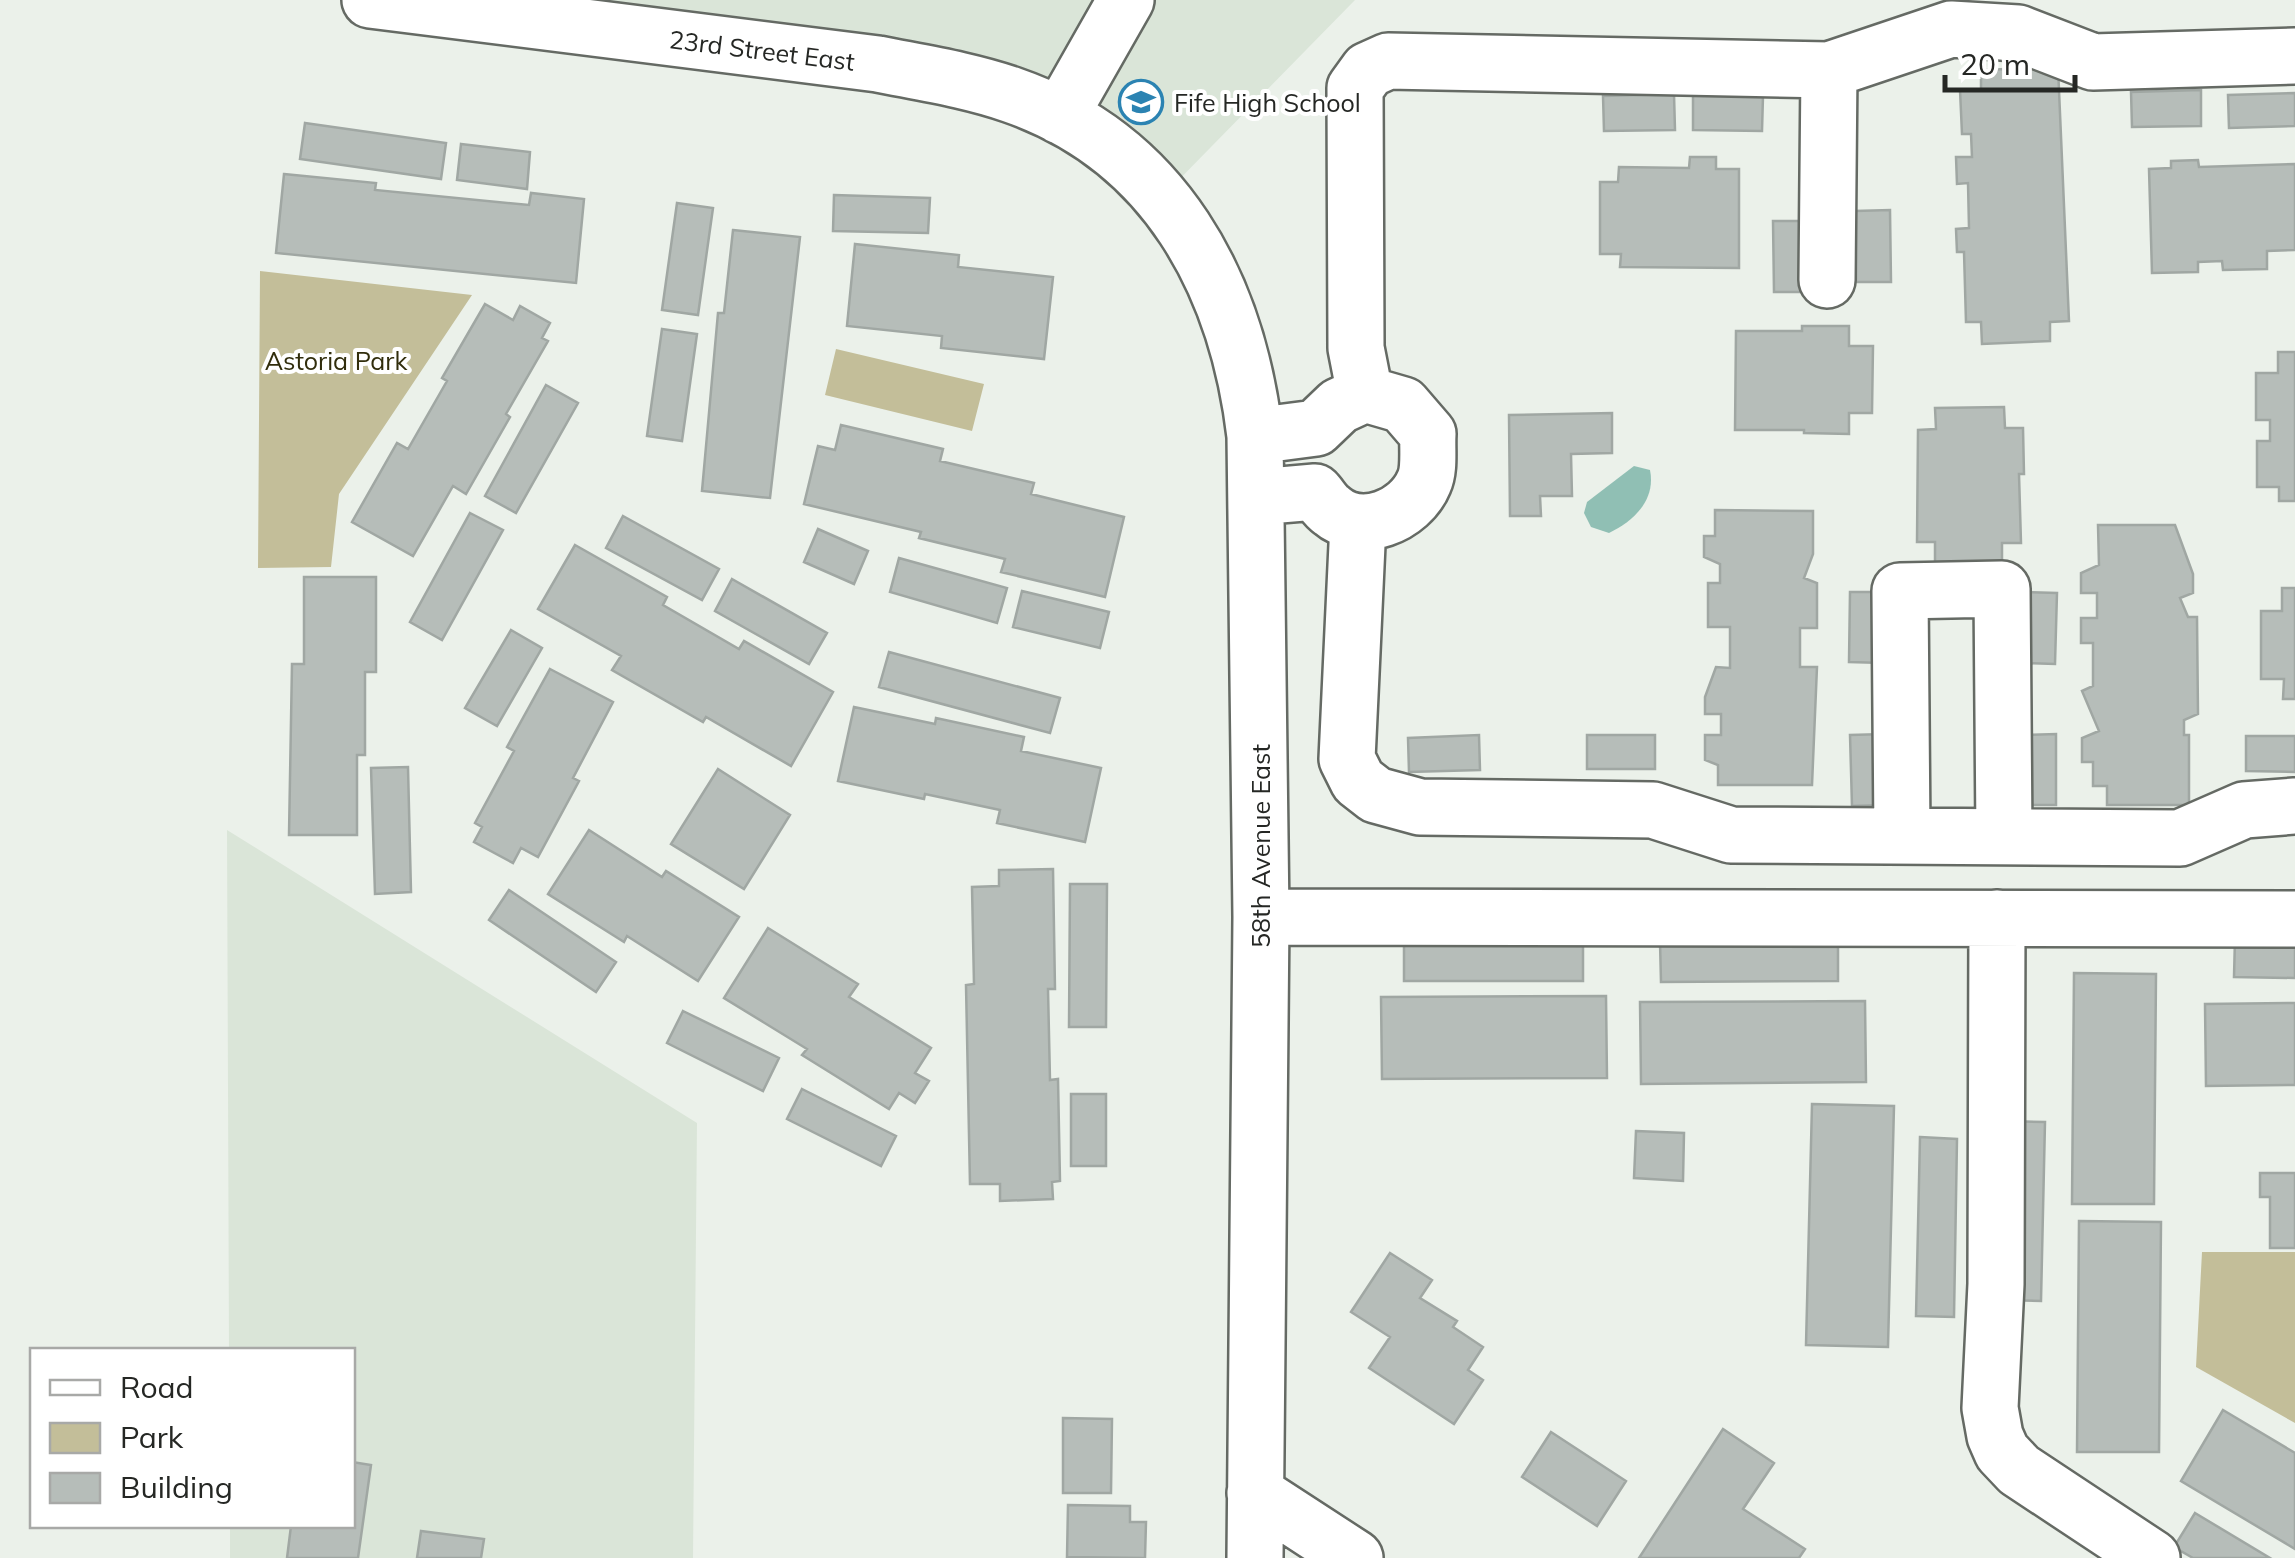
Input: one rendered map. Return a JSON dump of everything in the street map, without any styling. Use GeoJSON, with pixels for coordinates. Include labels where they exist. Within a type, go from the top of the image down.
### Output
{"type":"FeatureCollection","features":[{"type":"Feature","properties":{"kind":"street","name":"23rd Street East"},"geometry":{"type":"LineString","coordinates":[[370,0],[878,64],[952,78],[1012,95],[1060,116],[1085,129],[1132,166]]}},
{"type":"Feature","properties":{"kind":"street"},"geometry":{"type":"LineString","coordinates":[[1060,116],[1126,0]]}},
{"type":"Feature","properties":{"kind":"street"},"geometry":{"type":"LineString","coordinates":[[1365,394],[1356,348],[1355,88],[1368,70],[1388,61],[1830,70],[1951,28],[2018,33],[2094,62],[2295,56]]}},
{"type":"Feature","properties":{"kind":"street"},"geometry":{"type":"LineString","coordinates":[[1826,280],[1830,70]]}},
{"type":"Feature","properties":{"kind":"street","name":"58th Avenue East"},"geometry":{"type":"LineString","coordinates":[[1132,166],[1162,197],[1191,237],[1216,284],[1240,350],[1255,436],[1261,918],[1255,1558]]}},
{"type":"Feature","properties":{"kind":"street"},"geometry":{"type":"LineString","coordinates":[[1255,436],[1316,428],[1339,406],[1365,394],[1403,405],[1428,434],[1426,480],[1410,505],[1389,517],[1358,522],[1332,512],[1315,492],[1256,498]]}},
{"type":"Feature","properties":{"kind":"street"},"geometry":{"type":"LineString","coordinates":[[1358,522],[1348,759],[1358,781],[1376,795],[1420,808],[1653,810],[1730,835],[2180,838],[2244,810],[2295,806]]}},
{"type":"Feature","properties":{"kind":"street"},"geometry":{"type":"LineString","coordinates":[[1902,836],[1900,591],[2002,590],[2004,837]]}},
{"type":"Feature","properties":{"kind":"street"},"geometry":{"type":"LineString","coordinates":[[1261,918],[2295,918]]}},
{"type":"Feature","properties":{"kind":"street"},"geometry":{"type":"LineString","coordinates":[[1997,918],[1996,1284],[1990,1389],[1994,1436],[2018,1470],[2152,1558]]}},
{"type":"Feature","properties":{"kind":"street"},"geometry":{"type":"LineString","coordinates":[[1255,1494],[1355,1558]]}},
{"type":"Feature","properties":{"kind":"shaded area","name":"Fife High School"},"geometry":{"type":"Polygon","coordinates":[[[370,0],[1355,0],[1162,197],[1085,129],[370,0]]]}},
{"type":"Feature","properties":{"kind":"shaded area"},"geometry":{"type":"Polygon","coordinates":[[[227,830],[697,1123],[693,1558],[230,1558],[230,1528],[355,1528],[355,1348],[229,1348],[227,830]]]}},
{"type":"Feature","properties":{"kind":"green space","name":"Astoria Park"},"geometry":{"type":"Polygon","coordinates":[[[260,271],[472,295],[339,494],[331,567],[258,568],[260,271]]]}},
{"type":"Feature","properties":{"kind":"green space"},"geometry":{"type":"Polygon","coordinates":[[[836,349],[984,384],[972,431],[825,395],[836,349]]]}},
{"type":"Feature","properties":{"kind":"green space"},"geometry":{"type":"Polygon","coordinates":[[[2202,1252],[2295,1252],[2295,1423],[2196,1367],[2202,1252]]]}},
{"type":"Feature","properties":{"kind":"water"},"geometry":{"type":"Polygon","coordinates":[[[1634,466],[1650,470],[1650,491],[1641,508],[1609,533],[1591,527],[1584,513],[1587,502],[1634,466]]]}},
{"type":"Feature","properties":{"kind":"building"},"geometry":{"type":"Polygon","coordinates":[[[2058,67],[2069,321],[2050,322],[2050,341],[1982,344],[1981,322],[1966,322],[1964,252],[1957,252],[1956,229],[1969,228],[1968,183],[1957,184],[1956,157],[1972,157],[1971,134],[1962,134],[1960,90],[1981,90],[1981,70],[2058,67]]]}},
{"type":"Feature","properties":{"kind":"building"},"geometry":{"type":"Polygon","coordinates":[[[2201,90],[2201,126],[2132,127],[2131,92],[2201,90]]]}},
{"type":"Feature","properties":{"kind":"building"},"geometry":{"type":"Polygon","coordinates":[[[2295,93],[2295,126],[2229,128],[2228,95],[2295,93]]]}},
{"type":"Feature","properties":{"kind":"building"},"geometry":{"type":"Polygon","coordinates":[[[1674,94],[1675,130],[1604,131],[1603,96],[1674,94]]]}},
{"type":"Feature","properties":{"kind":"building"},"geometry":{"type":"Polygon","coordinates":[[[1693,95],[1763,96],[1762,131],[1693,130],[1693,95]]]}},
{"type":"Feature","properties":{"kind":"building"},"geometry":{"type":"Polygon","coordinates":[[[305,123],[446,143],[441,179],[300,159],[305,123]]]}},
{"type":"Feature","properties":{"kind":"building"},"geometry":{"type":"Polygon","coordinates":[[[461,144],[530,152],[527,189],[457,180],[461,144]]]}},
{"type":"Feature","properties":{"kind":"building"},"geometry":{"type":"Polygon","coordinates":[[[1690,157],[1716,157],[1716,169],[1739,169],[1739,268],[1620,267],[1621,254],[1600,254],[1600,182],[1618,182],[1619,167],[1689,168],[1690,157]]]}},
{"type":"Feature","properties":{"kind":"building"},"geometry":{"type":"Polygon","coordinates":[[[2198,160],[2199,167],[2295,164],[2295,250],[2267,251],[2267,269],[2223,270],[2222,261],[2198,262],[2198,272],[2152,273],[2149,169],[2171,168],[2171,161],[2198,160]]]}},
{"type":"Feature","properties":{"kind":"building"},"geometry":{"type":"Polygon","coordinates":[[[284,174],[376,183],[375,190],[529,205],[531,193],[584,199],[576,283],[276,253],[284,174]]]}},
{"type":"Feature","properties":{"kind":"building"},"geometry":{"type":"Polygon","coordinates":[[[834,195],[930,198],[928,233],[833,231],[834,195]]]}},
{"type":"Feature","properties":{"kind":"building"},"geometry":{"type":"Polygon","coordinates":[[[677,203],[713,208],[698,315],[662,310],[677,203]]]}},
{"type":"Feature","properties":{"kind":"building"},"geometry":{"type":"Polygon","coordinates":[[[1890,210],[1891,282],[1856,282],[1855,211],[1890,210]]]}},
{"type":"Feature","properties":{"kind":"building"},"geometry":{"type":"Polygon","coordinates":[[[1773,221],[1807,221],[1807,292],[1774,292],[1773,221]]]}},
{"type":"Feature","properties":{"kind":"building"},"geometry":{"type":"Polygon","coordinates":[[[733,230],[800,237],[770,498],[702,491],[718,313],[724,313],[733,230]]]}},
{"type":"Feature","properties":{"kind":"building"},"geometry":{"type":"Polygon","coordinates":[[[855,244],[959,255],[958,267],[1053,277],[1044,359],[941,348],[942,336],[847,326],[855,244]]]}},
{"type":"Feature","properties":{"kind":"building"},"geometry":{"type":"Polygon","coordinates":[[[485,304],[513,320],[520,306],[550,323],[542,338],[548,341],[466,494],[453,486],[413,556],[352,522],[397,443],[408,449],[447,381],[442,378],[485,304]]]}},
{"type":"Feature","properties":{"kind":"building"},"geometry":{"type":"Polygon","coordinates":[[[1802,326],[1849,326],[1849,346],[1873,346],[1872,413],[1849,413],[1849,434],[1735,430],[1736,331],[1802,331],[1802,326]]]}},
{"type":"Feature","properties":{"kind":"building"},"geometry":{"type":"Polygon","coordinates":[[[662,329],[697,334],[682,441],[647,436],[662,329]]]}},
{"type":"Feature","properties":{"kind":"building"},"geometry":{"type":"Polygon","coordinates":[[[2278,352],[2295,352],[2295,501],[2279,501],[2279,487],[2257,487],[2257,441],[2270,441],[2270,420],[2256,420],[2256,373],[2278,373],[2278,352]]]}},
{"type":"Feature","properties":{"kind":"building"},"geometry":{"type":"Polygon","coordinates":[[[546,385],[578,403],[516,513],[485,496],[546,385]]]}},
{"type":"Feature","properties":{"kind":"building"},"geometry":{"type":"Polygon","coordinates":[[[2004,407],[2005,428],[2023,428],[2024,474],[2019,474],[2021,543],[2002,543],[2002,563],[1935,564],[1935,542],[1917,542],[1918,430],[1936,429],[1935,408],[2004,407]]]}},
{"type":"Feature","properties":{"kind":"building"},"geometry":{"type":"Polygon","coordinates":[[[1612,413],[1612,453],[1571,454],[1572,496],[1540,496],[1541,516],[1510,516],[1509,415],[1612,413]]]}},
{"type":"Feature","properties":{"kind":"building"},"geometry":{"type":"Polygon","coordinates":[[[841,425],[943,449],[940,461],[1034,483],[1031,494],[1124,517],[1105,597],[1001,572],[1005,559],[919,538],[921,532],[804,504],[818,446],[835,450],[841,425]]]}},
{"type":"Feature","properties":{"kind":"building"},"geometry":{"type":"Polygon","coordinates":[[[1715,510],[1813,511],[1813,554],[1804,578],[1817,583],[1817,628],[1800,628],[1800,667],[1817,667],[1812,785],[1718,785],[1718,765],[1705,760],[1705,735],[1721,735],[1721,714],[1705,714],[1705,697],[1716,667],[1730,668],[1730,627],[1708,627],[1708,583],[1720,583],[1720,564],[1704,557],[1704,536],[1715,536],[1715,510]]]}},
{"type":"Feature","properties":{"kind":"building"},"geometry":{"type":"Polygon","coordinates":[[[470,513],[503,530],[442,640],[410,622],[470,513]]]}},
{"type":"Feature","properties":{"kind":"building"},"geometry":{"type":"Polygon","coordinates":[[[623,516],[719,569],[702,600],[606,548],[623,516]]]}},
{"type":"Feature","properties":{"kind":"building"},"geometry":{"type":"Polygon","coordinates":[[[2098,525],[2175,525],[2193,574],[2193,593],[2180,598],[2188,617],[2197,617],[2198,714],[2184,720],[2184,735],[2189,735],[2189,805],[2107,805],[2107,786],[2093,786],[2093,762],[2082,762],[2082,738],[2099,731],[2082,691],[2093,686],[2093,643],[2081,643],[2081,618],[2097,618],[2097,593],[2081,593],[2081,573],[2099,565],[2098,525]]]}},
{"type":"Feature","properties":{"kind":"building"},"geometry":{"type":"Polygon","coordinates":[[[818,529],[868,551],[854,584],[804,562],[818,529]]]}},
{"type":"Feature","properties":{"kind":"building"},"geometry":{"type":"Polygon","coordinates":[[[575,545],[667,597],[663,605],[739,649],[744,641],[833,692],[791,766],[706,717],[703,722],[612,670],[621,656],[538,609],[575,545]]]}},
{"type":"Feature","properties":{"kind":"building"},"geometry":{"type":"Polygon","coordinates":[[[899,558],[1007,588],[997,623],[890,592],[899,558]]]}},
{"type":"Feature","properties":{"kind":"building"},"geometry":{"type":"Polygon","coordinates":[[[304,577],[376,577],[376,672],[365,672],[365,755],[357,755],[357,835],[289,835],[292,664],[304,664],[304,577]]]}},
{"type":"Feature","properties":{"kind":"building"},"geometry":{"type":"Polygon","coordinates":[[[732,579],[827,633],[809,664],[715,611],[732,579]]]}},
{"type":"Feature","properties":{"kind":"building"},"geometry":{"type":"Polygon","coordinates":[[[2282,588],[2295,588],[2295,699],[2283,699],[2284,679],[2261,679],[2261,611],[2282,611],[2282,588]]]}},
{"type":"Feature","properties":{"kind":"building"},"geometry":{"type":"Polygon","coordinates":[[[1022,591],[1109,612],[1100,648],[1013,627],[1022,591]]]}},
{"type":"Feature","properties":{"kind":"building"},"geometry":{"type":"Polygon","coordinates":[[[1850,592],[1884,592],[1883,663],[1849,662],[1850,592]]]}},
{"type":"Feature","properties":{"kind":"building"},"geometry":{"type":"Polygon","coordinates":[[[2022,592],[2057,593],[2055,664],[2021,663],[2022,592]]]}},
{"type":"Feature","properties":{"kind":"building"},"geometry":{"type":"Polygon","coordinates":[[[511,630],[542,648],[497,726],[465,708],[511,630]]]}},
{"type":"Feature","properties":{"kind":"building"},"geometry":{"type":"Polygon","coordinates":[[[889,652],[1060,698],[1050,733],[879,687],[889,652]]]}},
{"type":"Feature","properties":{"kind":"building"},"geometry":{"type":"Polygon","coordinates":[[[550,669],[613,702],[573,778],[579,781],[538,857],[521,848],[513,863],[474,842],[482,827],[475,823],[514,751],[507,747],[550,669]]]}},
{"type":"Feature","properties":{"kind":"building"},"geometry":{"type":"Polygon","coordinates":[[[854,707],[935,724],[936,718],[1024,737],[1021,751],[1101,768],[1085,842],[997,823],[1000,810],[838,781],[854,707]]]}},
{"type":"Feature","properties":{"kind":"building"},"geometry":{"type":"Polygon","coordinates":[[[1885,734],[1886,805],[1852,806],[1850,735],[1885,734]]]}},
{"type":"Feature","properties":{"kind":"building"},"geometry":{"type":"Polygon","coordinates":[[[2056,734],[2056,805],[2022,805],[2021,735],[2056,734]]]}},
{"type":"Feature","properties":{"kind":"building"},"geometry":{"type":"Polygon","coordinates":[[[1479,735],[1480,770],[1409,772],[1408,738],[1479,735]]]}},
{"type":"Feature","properties":{"kind":"building"},"geometry":{"type":"Polygon","coordinates":[[[1587,735],[1655,735],[1655,769],[1587,769],[1587,735]]]}},
{"type":"Feature","properties":{"kind":"building"},"geometry":{"type":"Polygon","coordinates":[[[2246,736],[2295,736],[2295,772],[2246,771],[2246,736]]]}},
{"type":"Feature","properties":{"kind":"building"},"geometry":{"type":"Polygon","coordinates":[[[408,767],[411,892],[375,894],[371,768],[408,767]]]}},
{"type":"Feature","properties":{"kind":"building"},"geometry":{"type":"Polygon","coordinates":[[[718,769],[790,815],[744,889],[671,844],[718,769]]]}},
{"type":"Feature","properties":{"kind":"building"},"geometry":{"type":"Polygon","coordinates":[[[589,830],[662,877],[666,871],[739,917],[698,981],[627,936],[624,942],[548,894],[589,830]]]}},
{"type":"Feature","properties":{"kind":"building"},"geometry":{"type":"Polygon","coordinates":[[[1053,869],[1055,989],[1048,989],[1050,1080],[1058,1079],[1060,1181],[1052,1182],[1053,1199],[1000,1201],[1000,1184],[970,1184],[966,985],[974,984],[972,887],[999,886],[999,870],[1053,869]]]}},
{"type":"Feature","properties":{"kind":"building"},"geometry":{"type":"Polygon","coordinates":[[[1070,884],[1107,884],[1106,1027],[1069,1027],[1070,884]]]}},
{"type":"Feature","properties":{"kind":"building"},"geometry":{"type":"Polygon","coordinates":[[[509,890],[616,962],[596,992],[489,920],[509,890]]]}},
{"type":"Feature","properties":{"kind":"building"},"geometry":{"type":"Polygon","coordinates":[[[768,928],[858,984],[849,997],[931,1048],[915,1073],[929,1081],[915,1103],[899,1093],[889,1109],[802,1055],[807,1049],[724,998],[768,928]]]}},
{"type":"Feature","properties":{"kind":"building"},"geometry":{"type":"Polygon","coordinates":[[[2235,938],[2295,939],[2295,978],[2234,977],[2235,938]]]}},
{"type":"Feature","properties":{"kind":"building"},"geometry":{"type":"Polygon","coordinates":[[[1838,940],[1838,981],[1661,982],[1660,942],[1838,940]]]}},
{"type":"Feature","properties":{"kind":"building"},"geometry":{"type":"Polygon","coordinates":[[[1404,941],[1583,942],[1583,981],[1404,981],[1404,941]]]}},
{"type":"Feature","properties":{"kind":"building"},"geometry":{"type":"Polygon","coordinates":[[[2074,973],[2156,974],[2154,1204],[2072,1204],[2074,973]]]}},
{"type":"Feature","properties":{"kind":"building"},"geometry":{"type":"Polygon","coordinates":[[[1606,996],[1607,1078],[1382,1079],[1381,997],[1606,996]]]}},
{"type":"Feature","properties":{"kind":"building"},"geometry":{"type":"Polygon","coordinates":[[[1865,1001],[1866,1082],[1641,1084],[1640,1002],[1865,1001]]]}},
{"type":"Feature","properties":{"kind":"building"},"geometry":{"type":"Polygon","coordinates":[[[2295,1003],[2295,1085],[2206,1086],[2205,1004],[2295,1003]]]}},
{"type":"Feature","properties":{"kind":"building"},"geometry":{"type":"Polygon","coordinates":[[[683,1011],[779,1058],[763,1091],[667,1043],[683,1011]]]}},
{"type":"Feature","properties":{"kind":"building"},"geometry":{"type":"Polygon","coordinates":[[[802,1089],[896,1136],[881,1166],[787,1119],[802,1089]]]}},
{"type":"Feature","properties":{"kind":"building"},"geometry":{"type":"Polygon","coordinates":[[[1071,1094],[1106,1094],[1106,1166],[1071,1166],[1071,1094]]]}},
{"type":"Feature","properties":{"kind":"building"},"geometry":{"type":"Polygon","coordinates":[[[1812,1104],[1894,1106],[1888,1347],[1806,1345],[1812,1104]]]}},
{"type":"Feature","properties":{"kind":"building"},"geometry":{"type":"Polygon","coordinates":[[[2005,1121],[2045,1122],[2041,1301],[2002,1300],[2005,1121]]]}},
{"type":"Feature","properties":{"kind":"building"},"geometry":{"type":"Polygon","coordinates":[[[1636,1131],[1684,1133],[1683,1181],[1634,1178],[1636,1131]]]}},
{"type":"Feature","properties":{"kind":"building"},"geometry":{"type":"Polygon","coordinates":[[[1920,1137],[1957,1139],[1954,1317],[1916,1316],[1920,1137]]]}},
{"type":"Feature","properties":{"kind":"building"},"geometry":{"type":"Polygon","coordinates":[[[2260,1173],[2295,1173],[2295,1248],[2270,1248],[2270,1197],[2260,1197],[2260,1173]]]}},
{"type":"Feature","properties":{"kind":"building"},"geometry":{"type":"Polygon","coordinates":[[[2079,1221],[2161,1222],[2159,1452],[2077,1452],[2079,1221]]]}},
{"type":"Feature","properties":{"kind":"building"},"geometry":{"type":"Polygon","coordinates":[[[1390,1253],[1432,1280],[1420,1298],[1457,1321],[1453,1327],[1483,1347],[1468,1370],[1483,1380],[1454,1424],[1369,1368],[1390,1337],[1351,1312],[1390,1253]]]}},
{"type":"Feature","properties":{"kind":"building"},"geometry":{"type":"Polygon","coordinates":[[[2223,1410],[2295,1453],[2295,1549],[2181,1481],[2223,1410]]]}},
{"type":"Feature","properties":{"kind":"building"},"geometry":{"type":"Polygon","coordinates":[[[1063,1418],[1112,1419],[1111,1493],[1063,1493],[1063,1418]]]}},
{"type":"Feature","properties":{"kind":"building"},"geometry":{"type":"Polygon","coordinates":[[[1723,1429],[1774,1463],[1743,1509],[1805,1549],[1799,1558],[1639,1558],[1723,1429]]]}},
{"type":"Feature","properties":{"kind":"building"},"geometry":{"type":"Polygon","coordinates":[[[1551,1432],[1626,1481],[1597,1526],[1522,1477],[1551,1432]]]}},
{"type":"Feature","properties":{"kind":"building"},"geometry":{"type":"Polygon","coordinates":[[[355,1462],[371,1465],[358,1558],[287,1558],[291,1528],[355,1528],[355,1462]]]}},
{"type":"Feature","properties":{"kind":"building"},"geometry":{"type":"Polygon","coordinates":[[[1068,1505],[1130,1506],[1130,1522],[1146,1522],[1145,1558],[1067,1557],[1068,1505]]]}},
{"type":"Feature","properties":{"kind":"building"},"geometry":{"type":"Polygon","coordinates":[[[2195,1513],[2270,1558],[2193,1558],[2174,1547],[2195,1513]]]}},
{"type":"Feature","properties":{"kind":"building"},"geometry":{"type":"Polygon","coordinates":[[[421,1531],[484,1539],[481,1558],[417,1558],[421,1531]]]}},
{"type":"Feature","properties":{"kind":"place","name":"Fife High School"},"geometry":{"type":"Point","coordinates":[1141,102]}}]}
